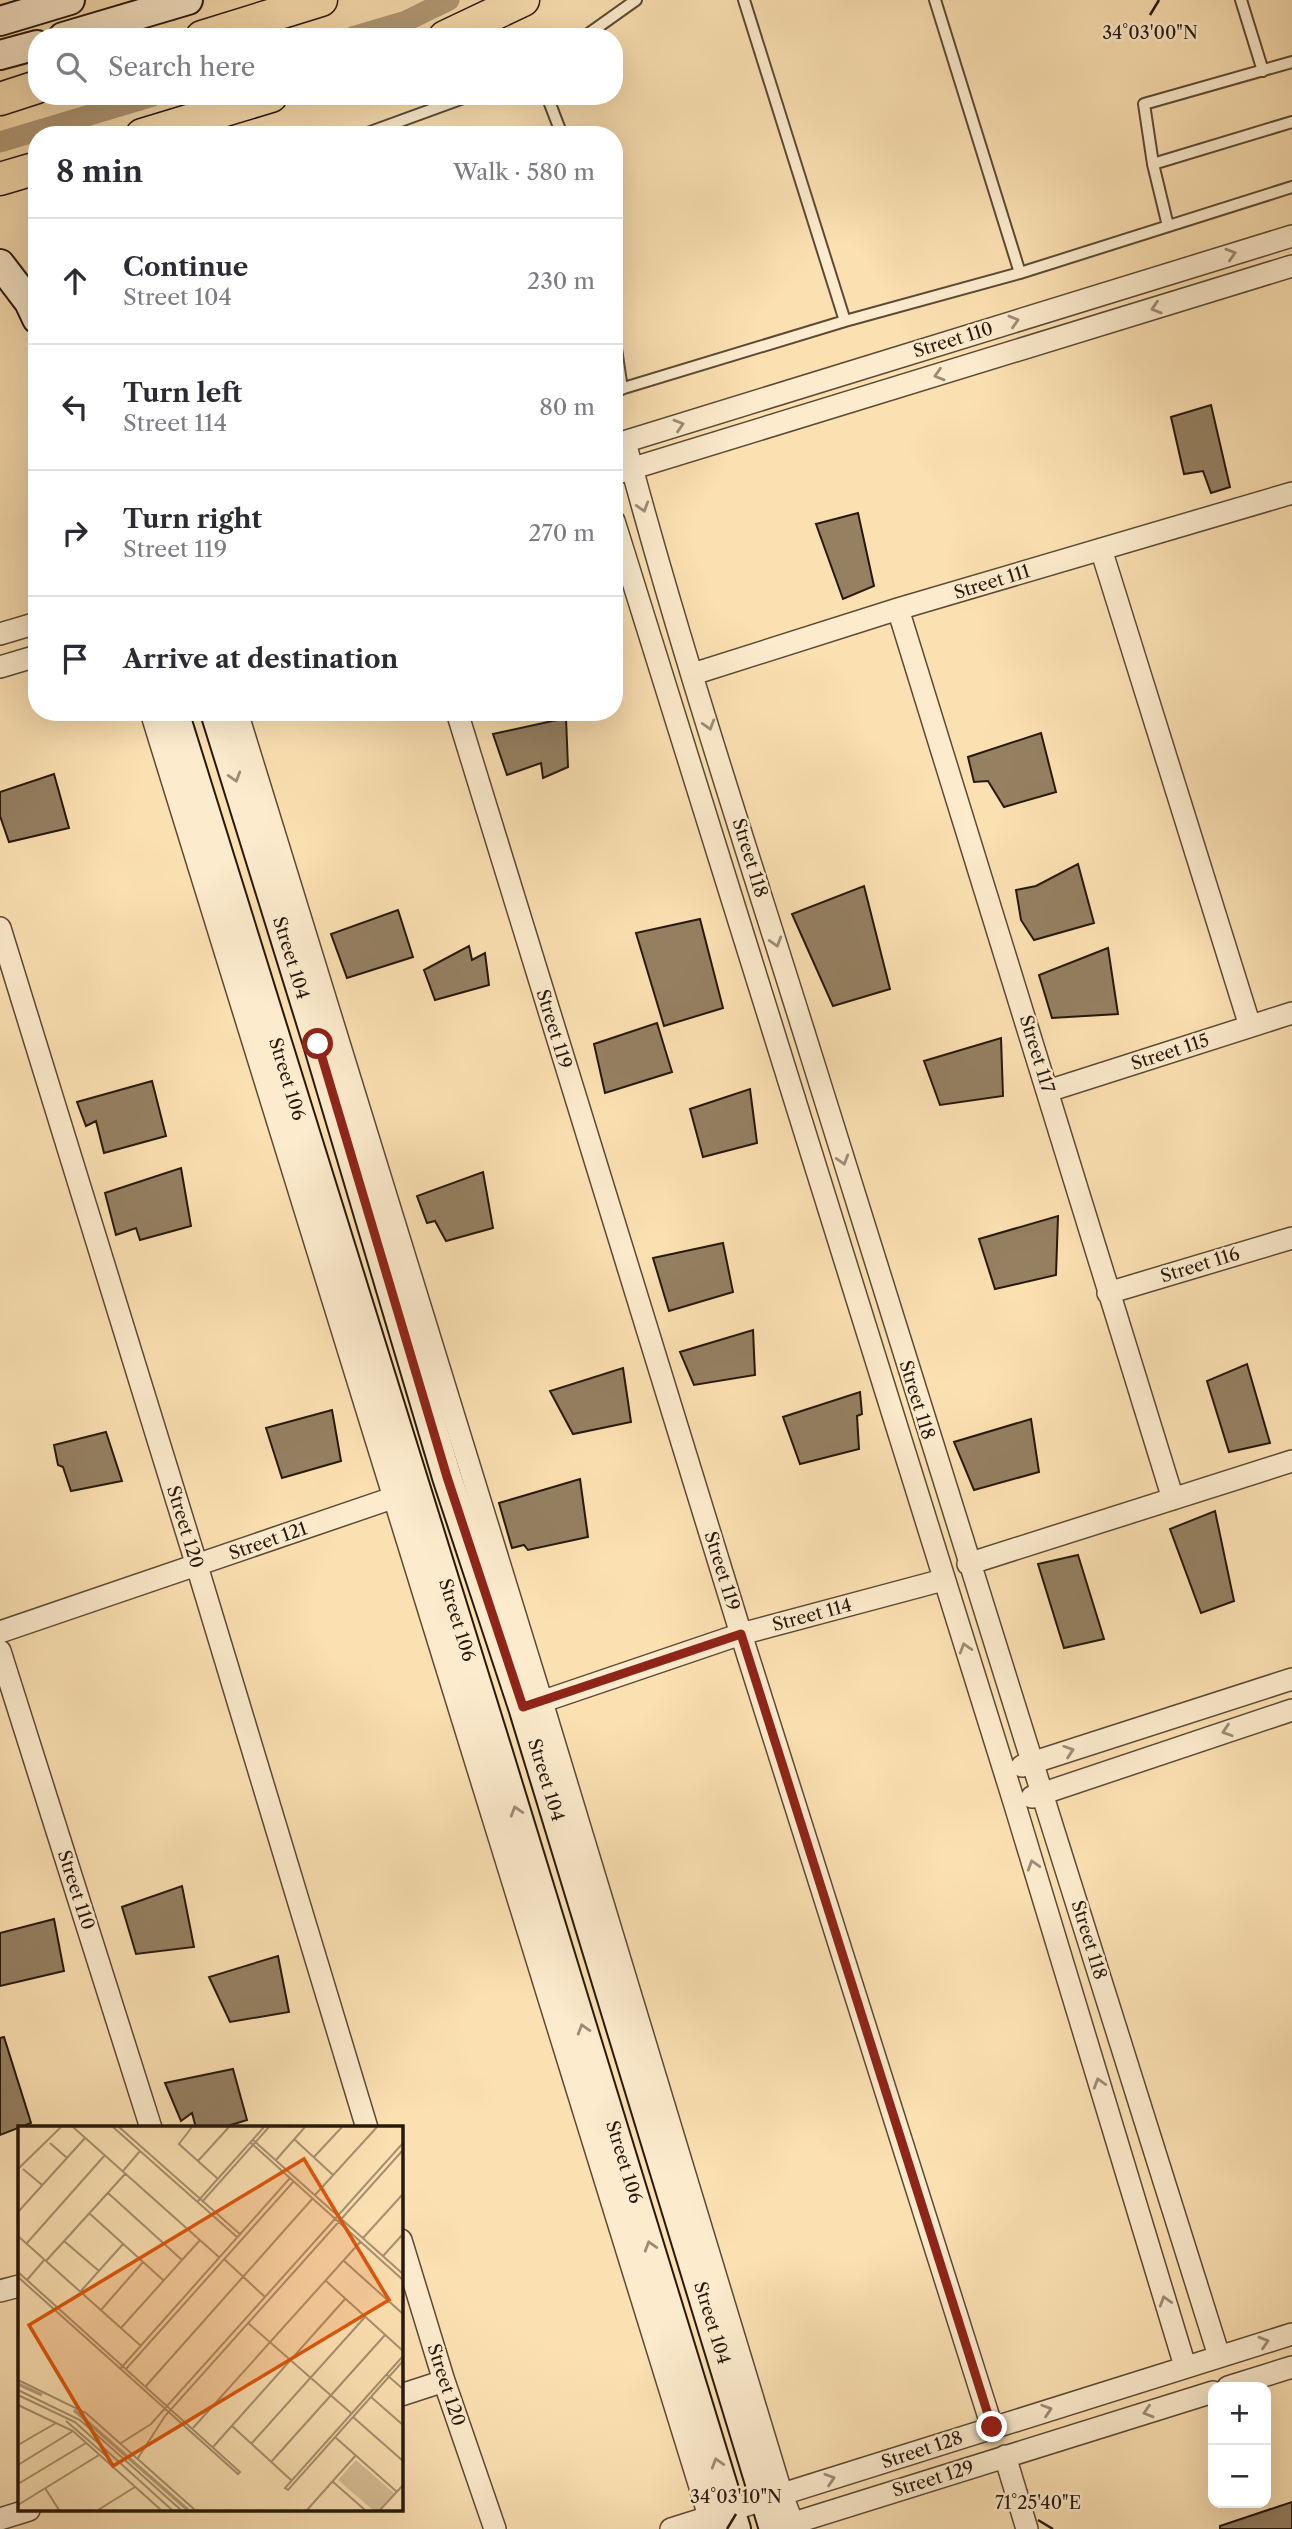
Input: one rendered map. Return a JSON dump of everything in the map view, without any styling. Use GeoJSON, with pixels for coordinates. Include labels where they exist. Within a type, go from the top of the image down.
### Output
{"type":"FeatureCollection","features":[{"type":"Feature","properties":{"kind":"main road"},"geometry":{"type":"LineString","coordinates":[[231,28],[321,0]]}},
{"type":"Feature","properties":{"kind":"main road"},"geometry":{"type":"LineString","coordinates":[[464,28],[523,0]]}},
{"type":"Feature","properties":{"kind":"main road"},"geometry":{"type":"LineString","coordinates":[[0,99],[28,91]]}},
{"type":"Feature","properties":{"kind":"main road"},"geometry":{"type":"LineString","coordinates":[[172,126],[241,105]]}},
{"type":"Feature","properties":{"kind":"main road"},"geometry":{"type":"LineString","coordinates":[[0,179],[28,171]]}},
{"type":"Feature","properties":{"kind":"street"},"geometry":{"type":"LineString","coordinates":[[0,21],[70,0]]}},
{"type":"Feature","properties":{"kind":"street"},"geometry":{"type":"LineString","coordinates":[[93,28],[188,0]]}},
{"type":"Feature","properties":{"kind":"street"},"geometry":{"type":"LineString","coordinates":[[0,55],[28,47]]}},
{"type":"Feature","properties":{"kind":"street","name":"Street 110"},"geometry":{"type":"LineString","coordinates":[[623,442],[1292,236]]}},
{"type":"Feature","properties":{"kind":"street"},"geometry":{"type":"LineString","coordinates":[[0,264],[28,301]]}},
{"type":"Feature","properties":{"kind":"street","name":"Street 110"},"geometry":{"type":"LineString","coordinates":[[623,471],[1292,267]]}},
{"type":"Feature","properties":{"kind":"street","name":"Street 118"},"geometry":{"type":"LineString","coordinates":[[623,471],[693,674],[968,1563],[1034,1762],[1219,2356]]}},
{"type":"Feature","properties":{"kind":"street","name":"Street 111"},"geometry":{"type":"LineString","coordinates":[[693,674],[898,609],[1292,493]]}},
{"type":"Feature","properties":{"kind":"street"},"geometry":{"type":"LineString","coordinates":[[1101,549],[1250,1026]]}},
{"type":"Feature","properties":{"kind":"street"},"geometry":{"type":"LineString","coordinates":[[623,550],[1014,1802],[1185,2366]]}},
{"type":"Feature","properties":{"kind":"street","name":"Street 117"},"geometry":{"type":"LineString","coordinates":[[898,609],[1173,1499]]}},
{"type":"Feature","properties":{"kind":"street"},"geometry":{"type":"LineString","coordinates":[[0,634],[28,626]]}},
{"type":"Feature","properties":{"kind":"street"},"geometry":{"type":"LineString","coordinates":[[0,667],[28,659]]}},
{"type":"Feature","properties":{"kind":"street"},"geometry":{"type":"LineString","coordinates":[[155,721],[200,831],[406,1494]]}},
{"type":"Feature","properties":{"kind":"street","name":"Street 106"},"geometry":{"type":"LineString","coordinates":[[176,721],[200,831],[280,1058],[406,1494],[487,1756],[571,1990],[723,2521]]}},
{"type":"Feature","properties":{"kind":"street","name":"Street 104"},"geometry":{"type":"LineString","coordinates":[[219,721],[260,823],[318,1044],[396,1267],[447,1477],[533,1705],[606,1976],[697,2243],[774,2497],[788,2527]]}},
{"type":"Feature","properties":{"kind":"street"},"geometry":{"type":"LineString","coordinates":[[239,721],[260,823],[396,1267]]}},
{"type":"Feature","properties":{"kind":"street","name":"Street 119"},"geometry":{"type":"LineString","coordinates":[[460,721],[741,1634],[992,2427]]}},
{"type":"Feature","properties":{"kind":"street","name":"Street 120"},"geometry":{"type":"LineString","coordinates":[[0,928],[366,2126]]}},
{"type":"Feature","properties":{"kind":"street","name":"Street 115"},"geometry":{"type":"LineString","coordinates":[[1048,1091],[1292,1013]]}},
{"type":"Feature","properties":{"kind":"street"},"geometry":{"type":"LineString","coordinates":[[280,1058],[318,1044]]}},
{"type":"Feature","properties":{"kind":"street","name":"Street 116"},"geometry":{"type":"LineString","coordinates":[[1108,1293],[1292,1238]]}},
{"type":"Feature","properties":{"kind":"street"},"geometry":{"type":"LineString","coordinates":[[968,1563],[1292,1461]]}},
{"type":"Feature","properties":{"kind":"street","name":"Street 121"},"geometry":{"type":"LineString","coordinates":[[0,1632],[406,1494]]}},
{"type":"Feature","properties":{"kind":"street","name":"Street 114"},"geometry":{"type":"LineString","coordinates":[[533,1705],[741,1634],[943,1580]]}},
{"type":"Feature","properties":{"kind":"street","name":"Street 110"},"geometry":{"type":"LineString","coordinates":[[0,1651],[150,2126]]}},
{"type":"Feature","properties":{"kind":"street"},"geometry":{"type":"LineString","coordinates":[[1004,1772],[1292,1679]]}},
{"type":"Feature","properties":{"kind":"street"},"geometry":{"type":"LineString","coordinates":[[533,1705],[697,2243]]}},
{"type":"Feature","properties":{"kind":"street"},"geometry":{"type":"LineString","coordinates":[[1014,1802],[1292,1710]]}},
{"type":"Feature","properties":{"kind":"street"},"geometry":{"type":"LineString","coordinates":[[487,1756],[723,2521]]}},
{"type":"Feature","properties":{"kind":"street"},"geometry":{"type":"LineString","coordinates":[[571,1990],[606,1976]]}},
{"type":"Feature","properties":{"kind":"street","name":"Street 120"},"geometry":{"type":"LineString","coordinates":[[402,2243],[444,2381],[495,2529]]}},
{"type":"Feature","properties":{"kind":"street"},"geometry":{"type":"LineString","coordinates":[[0,2291],[18,2286]]}},
{"type":"Feature","properties":{"kind":"street","name":"Street 128"},"geometry":{"type":"LineString","coordinates":[[671,2529],[723,2521],[774,2497],[1292,2334]]}},
{"type":"Feature","properties":{"kind":"street"},"geometry":{"type":"LineString","coordinates":[[1244,2382],[1292,2367]]}},
{"type":"Feature","properties":{"kind":"street"},"geometry":{"type":"LineString","coordinates":[[402,2395],[444,2381]]}},
{"type":"Feature","properties":{"kind":"street","name":"Street 129"},"geometry":{"type":"LineString","coordinates":[[788,2527],[1004,2456],[1208,2394]]}},
{"type":"Feature","properties":{"kind":"street"},"geometry":{"type":"LineString","coordinates":[[1004,2456],[1027,2529]]}},
{"type":"Feature","properties":{"kind":"street"},"geometry":{"type":"LineString","coordinates":[[0,2519],[23,2512]]}},
{"type":"Feature","properties":{"kind":"lane"},"geometry":{"type":"LineString","coordinates":[[597,28],[636,0]]}},
{"type":"Feature","properties":{"kind":"lane"},"geometry":{"type":"LineString","coordinates":[[744,0],[845,321]]}},
{"type":"Feature","properties":{"kind":"lane"},"geometry":{"type":"LineString","coordinates":[[935,0],[1020,273]]}},
{"type":"Feature","properties":{"kind":"lane"},"geometry":{"type":"LineString","coordinates":[[1241,0],[1262,71]]}},
{"type":"Feature","properties":{"kind":"lane"},"geometry":{"type":"LineString","coordinates":[[1168,226],[1153,164],[1144,104],[1292,62]]}},
{"type":"Feature","properties":{"kind":"lane"},"geometry":{"type":"LineString","coordinates":[[387,126],[444,105]]}},
{"type":"Feature","properties":{"kind":"lane"},"geometry":{"type":"LineString","coordinates":[[550,105],[559,126]]}},
{"type":"Feature","properties":{"kind":"lane"},"geometry":{"type":"LineString","coordinates":[[1153,164],[1292,122]]}},
{"type":"Feature","properties":{"kind":"lane"},"geometry":{"type":"LineString","coordinates":[[623,388],[845,321],[1020,273],[1292,187]]}},
{"type":"Feature","properties":{"kind":"building"},"geometry":{"type":"Polygon","coordinates":[[[1211,405],[1230,487],[1211,493],[1203,471],[1184,474],[1171,417],[1211,405]]]}},
{"type":"Feature","properties":{"kind":"building"},"geometry":{"type":"Polygon","coordinates":[[[858,513],[874,586],[843,599],[816,524],[858,513]]]}},
{"type":"Feature","properties":{"kind":"building"},"geometry":{"type":"Polygon","coordinates":[[[552,721],[566,721],[568,767],[543,778],[541,763],[507,775],[493,734],[552,721]]]}},
{"type":"Feature","properties":{"kind":"building"},"geometry":{"type":"Polygon","coordinates":[[[1041,733],[1056,792],[1004,807],[988,781],[974,782],[968,757],[1041,733]]]}},
{"type":"Feature","properties":{"kind":"building"},"geometry":{"type":"Polygon","coordinates":[[[54,774],[69,828],[9,842],[0,816],[0,792],[54,774]]]}},
{"type":"Feature","properties":{"kind":"building"},"geometry":{"type":"Polygon","coordinates":[[[1078,864],[1094,923],[1034,940],[1021,920],[1016,890],[1036,886],[1078,864]]]}},
{"type":"Feature","properties":{"kind":"building"},"geometry":{"type":"Polygon","coordinates":[[[864,886],[890,989],[833,1006],[792,914],[864,886]]]}},
{"type":"Feature","properties":{"kind":"building"},"geometry":{"type":"Polygon","coordinates":[[[398,910],[413,957],[347,978],[331,934],[398,910]]]}},
{"type":"Feature","properties":{"kind":"building"},"geometry":{"type":"Polygon","coordinates":[[[700,919],[723,1008],[664,1026],[636,933],[700,919]]]}},
{"type":"Feature","properties":{"kind":"building"},"geometry":{"type":"Polygon","coordinates":[[[469,946],[472,960],[485,953],[489,985],[435,1000],[424,970],[469,946]]]}},
{"type":"Feature","properties":{"kind":"building"},"geometry":{"type":"Polygon","coordinates":[[[1108,948],[1118,1014],[1052,1018],[1039,975],[1108,948]]]}},
{"type":"Feature","properties":{"kind":"building"},"geometry":{"type":"Polygon","coordinates":[[[657,1023],[672,1072],[605,1093],[594,1044],[657,1023]]]}},
{"type":"Feature","properties":{"kind":"building"},"geometry":{"type":"Polygon","coordinates":[[[1001,1038],[1003,1096],[940,1105],[924,1061],[1001,1038]]]}},
{"type":"Feature","properties":{"kind":"building"},"geometry":{"type":"Polygon","coordinates":[[[152,1081],[166,1136],[104,1153],[96,1121],[86,1126],[77,1102],[152,1081]]]}},
{"type":"Feature","properties":{"kind":"building"},"geometry":{"type":"Polygon","coordinates":[[[750,1089],[757,1143],[703,1157],[690,1109],[750,1089]]]}},
{"type":"Feature","properties":{"kind":"building"},"geometry":{"type":"Polygon","coordinates":[[[181,1168],[191,1226],[140,1240],[136,1228],[116,1235],[105,1193],[181,1168]]]}},
{"type":"Feature","properties":{"kind":"building"},"geometry":{"type":"Polygon","coordinates":[[[483,1172],[493,1228],[446,1241],[435,1221],[427,1223],[417,1196],[483,1172]]]}},
{"type":"Feature","properties":{"kind":"building"},"geometry":{"type":"Polygon","coordinates":[[[1058,1216],[1056,1275],[995,1289],[979,1239],[1058,1216]]]}},
{"type":"Feature","properties":{"kind":"building"},"geometry":{"type":"Polygon","coordinates":[[[723,1243],[733,1292],[669,1311],[653,1258],[723,1243]]]}},
{"type":"Feature","properties":{"kind":"building"},"geometry":{"type":"Polygon","coordinates":[[[753,1330],[755,1375],[694,1385],[680,1352],[753,1330]]]}},
{"type":"Feature","properties":{"kind":"building"},"geometry":{"type":"Polygon","coordinates":[[[1247,1364],[1270,1443],[1229,1452],[1207,1381],[1247,1364]]]}},
{"type":"Feature","properties":{"kind":"building"},"geometry":{"type":"Polygon","coordinates":[[[623,1368],[631,1422],[573,1434],[550,1391],[623,1368]]]}},
{"type":"Feature","properties":{"kind":"building"},"geometry":{"type":"Polygon","coordinates":[[[860,1392],[862,1414],[857,1416],[859,1449],[800,1464],[783,1417],[860,1392]]]}},
{"type":"Feature","properties":{"kind":"building"},"geometry":{"type":"Polygon","coordinates":[[[332,1410],[341,1461],[282,1478],[266,1428],[332,1410]]]}},
{"type":"Feature","properties":{"kind":"building"},"geometry":{"type":"Polygon","coordinates":[[[1031,1419],[1039,1472],[974,1490],[954,1442],[1031,1419]]]}},
{"type":"Feature","properties":{"kind":"building"},"geometry":{"type":"Polygon","coordinates":[[[106,1432],[122,1481],[71,1491],[63,1467],[58,1465],[54,1445],[106,1432]]]}},
{"type":"Feature","properties":{"kind":"building"},"geometry":{"type":"Polygon","coordinates":[[[580,1479],[588,1537],[528,1550],[524,1545],[512,1548],[499,1503],[580,1479]]]}},
{"type":"Feature","properties":{"kind":"building"},"geometry":{"type":"Polygon","coordinates":[[[1215,1511],[1234,1601],[1201,1613],[1170,1529],[1215,1511]]]}},
{"type":"Feature","properties":{"kind":"building"},"geometry":{"type":"Polygon","coordinates":[[[1078,1555],[1104,1639],[1064,1648],[1038,1564],[1078,1555]]]}},
{"type":"Feature","properties":{"kind":"building"},"geometry":{"type":"Polygon","coordinates":[[[182,1886],[194,1947],[136,1954],[122,1907],[182,1886]]]}},
{"type":"Feature","properties":{"kind":"building"},"geometry":{"type":"Polygon","coordinates":[[[54,1919],[64,1971],[0,1986],[0,1933],[54,1919]]]}},
{"type":"Feature","properties":{"kind":"building"},"geometry":{"type":"Polygon","coordinates":[[[278,1956],[289,2012],[230,2022],[209,1977],[278,1956]]]}},
{"type":"Feature","properties":{"kind":"building"},"geometry":{"type":"Polygon","coordinates":[[[4,2037],[31,2123],[0,2135],[0,2038],[4,2037]]]}},
{"type":"Feature","properties":{"kind":"building"},"geometry":{"type":"Polygon","coordinates":[[[233,2069],[247,2120],[228,2126],[195,2126],[192,2113],[181,2121],[165,2083],[233,2069]]]}},
{"type":"Feature","properties":{"kind":"building"},"geometry":{"type":"Polygon","coordinates":[[[1292,2502],[1292,2529],[1220,2529],[1220,2526],[1292,2502]]]}},
{"type":"Feature","properties":{"kind":"waterway"},"geometry":{"type":"LineString","coordinates":[[382,28],[406,21],[449,0]]}},
{"type":"Feature","properties":{"kind":"waterway"},"geometry":{"type":"LineString","coordinates":[[53,126],[123,105]]}},
{"type":"Feature","properties":{"kind":"waterway"},"geometry":{"type":"LineString","coordinates":[[0,142],[28,134]]}},
{"type":"Feature","properties":{"kind":"route"},"geometry":{"type":"LineString","coordinates":[[318,1044],[447,1477],[523,1707],[542,1703],[741,1634],[992,2427]]}}]}
